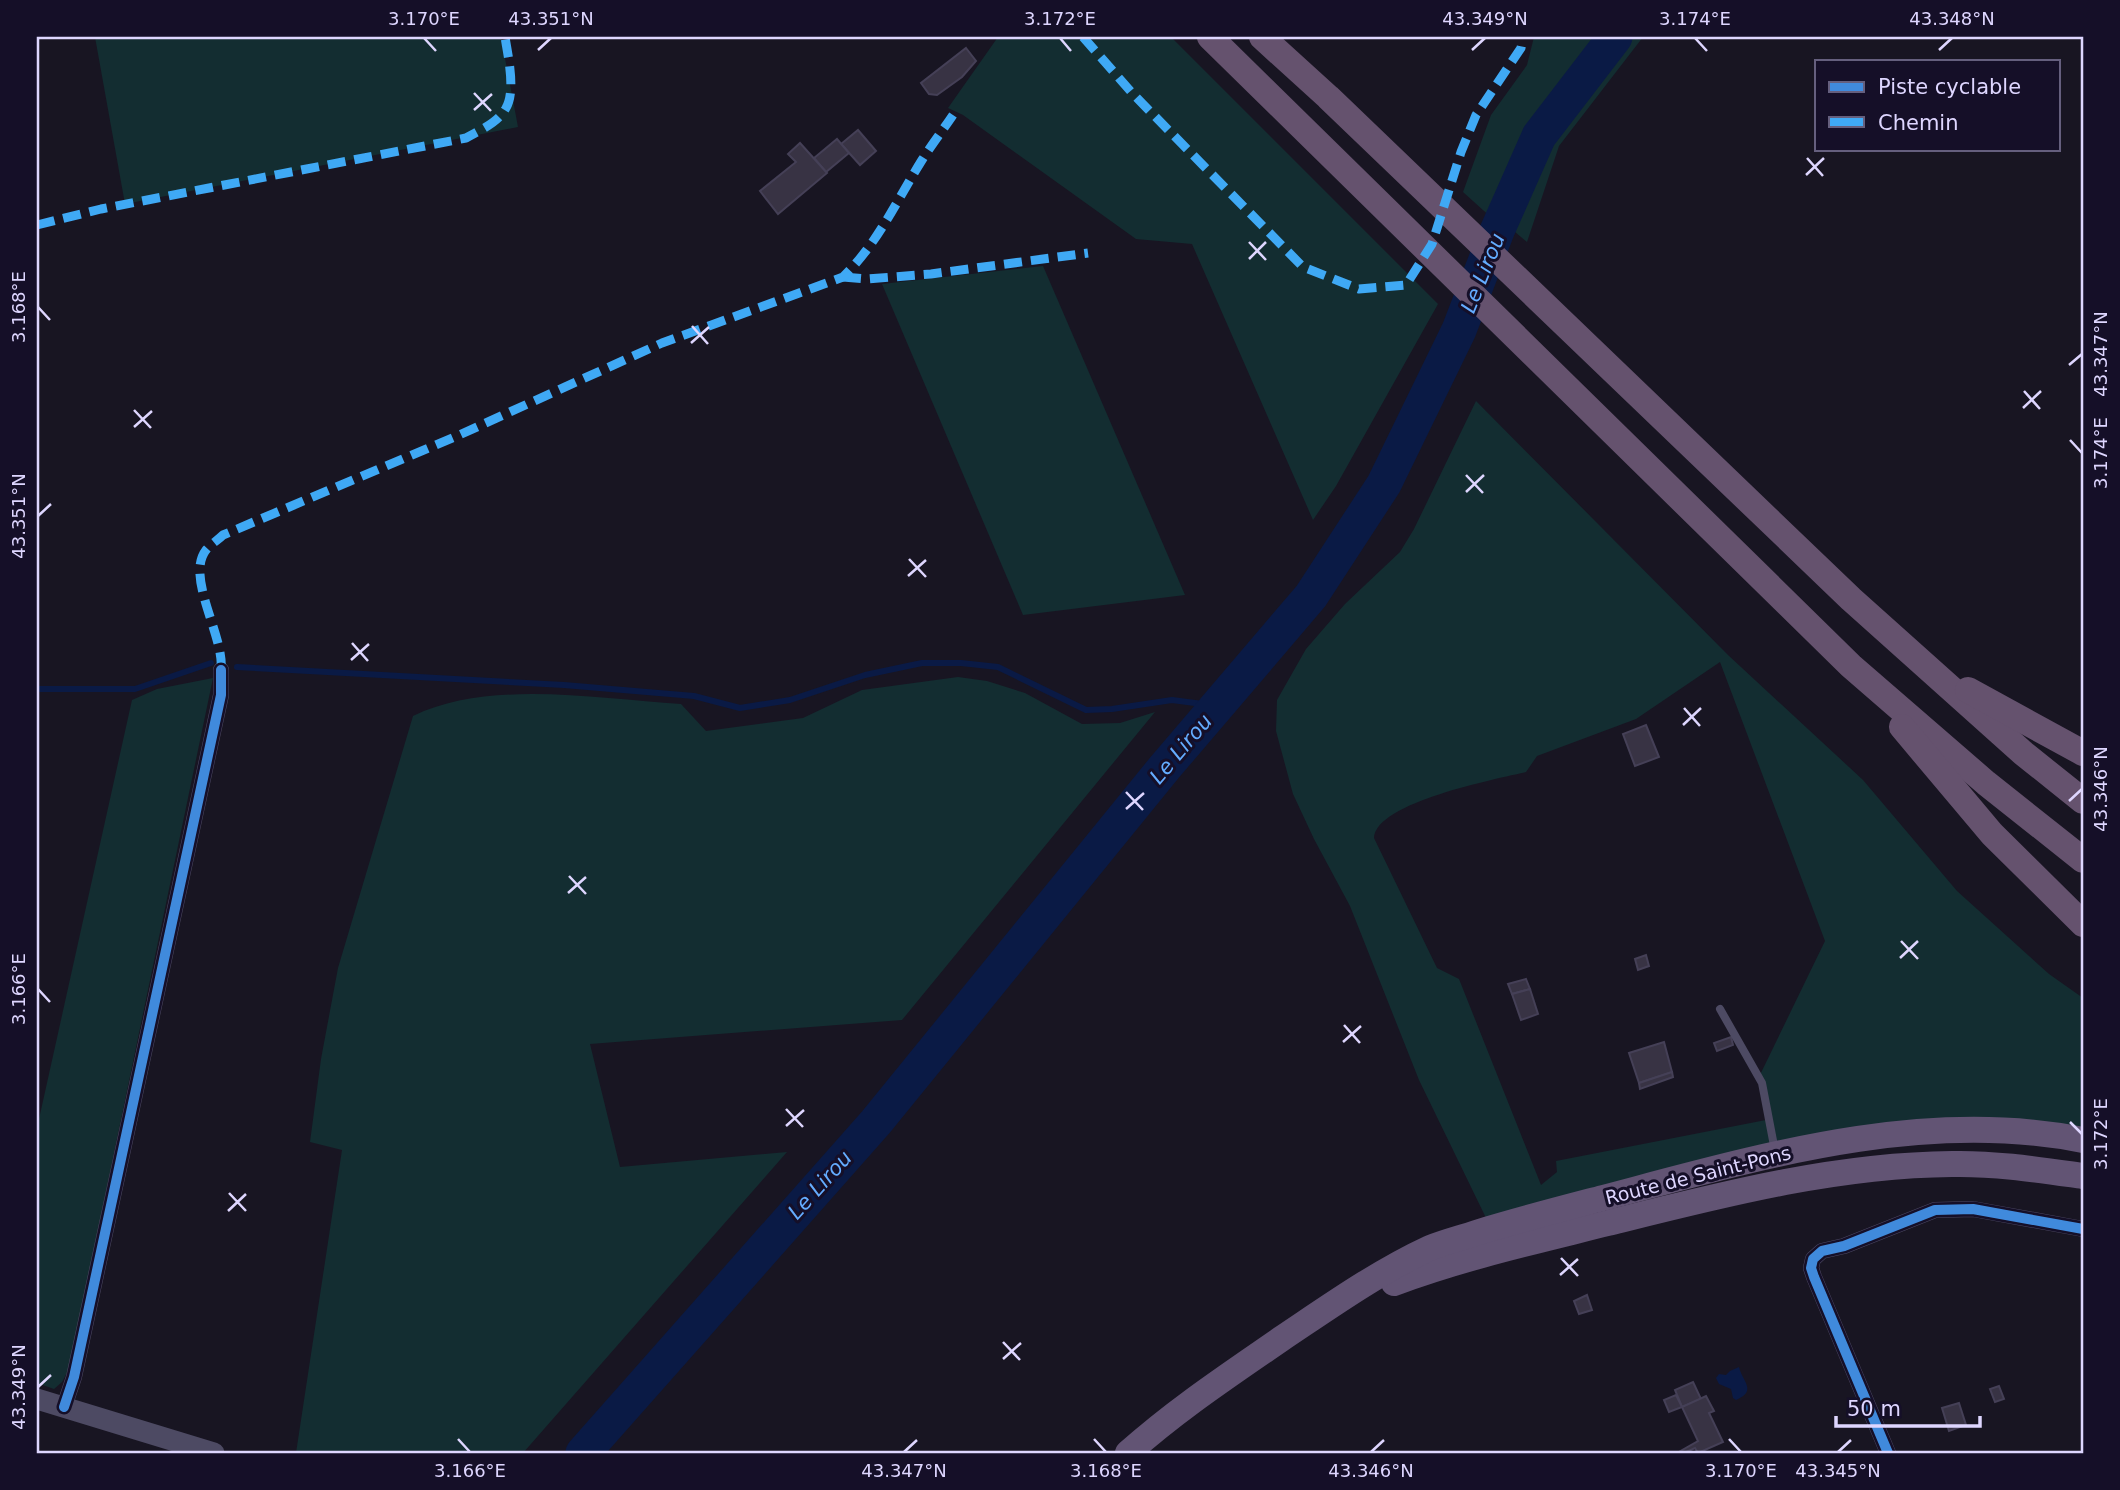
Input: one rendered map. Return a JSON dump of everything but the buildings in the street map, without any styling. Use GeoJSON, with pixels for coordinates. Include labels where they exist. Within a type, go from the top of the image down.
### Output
{"type":"FeatureCollection","features":[{"type":"Feature","properties":{"kind":"highway"},"geometry":{"type":"LineString","coordinates":[[1210,37],[1852,666],[1986,783],[2083,860]]}},
{"type":"Feature","properties":{"kind":"highway"},"geometry":{"type":"LineString","coordinates":[[1262,37],[1328,97],[1851,599],[2023,753],[2083,801]]}},
{"type":"Feature","properties":{"kind":"highway"},"geometry":{"type":"LineString","coordinates":[[1851,599],[1956,683],[2083,753]]}},
{"type":"Feature","properties":{"kind":"highway"},"geometry":{"type":"LineString","coordinates":[[1852,666],[1992,834],[2083,924]]}},
{"type":"Feature","properties":{"kind":"main road","name":"Route de Saint-Pons"},"geometry":{"type":"LineString","coordinates":[[1128,1453],[1195,1398],[1333,1305],[1433,1247],[1518,1220],[1776,1155],[1844,1141],[1908,1132],[1985,1130],[2083,1140]]}},
{"type":"Feature","properties":{"kind":"main road","name":"Route de Saint-Pons"},"geometry":{"type":"LineString","coordinates":[[1333,1305],[1468,1257],[1718,1196],[1854,1172],[1953,1164],[2031,1169],[2083,1176]]}},
{"type":"Feature","properties":{"kind":"street"},"geometry":{"type":"LineString","coordinates":[[64,1407],[74,1377],[221,695],[221,670]]}},
{"type":"Feature","properties":{"kind":"street"},"geometry":{"type":"LineString","coordinates":[[1888,1453],[1814,1277],[1811,1268],[1813,1259],[1822,1251],[1844,1246],[1935,1210],[1973,1209],[2083,1228]]}},
{"type":"Feature","properties":{"kind":"street"},"geometry":{"type":"LineString","coordinates":[[37,1399],[174,1448],[214,1453]]}},
{"type":"Feature","properties":{"kind":"lane"},"geometry":{"type":"LineString","coordinates":[[1720,1009],[1762,1083],[1776,1155]]}},
{"type":"Feature","properties":{"kind":"green space"},"geometry":{"type":"Polygon","coordinates":[[[95,37],[501,37],[518,127],[125,204],[95,37]]]}},
{"type":"Feature","properties":{"kind":"green space"},"geometry":{"type":"Polygon","coordinates":[[[998,37],[1171,37],[1438,304],[1336,486],[1313,520],[1192,244],[1136,239],[963,115],[948,108],[998,37]]]}},
{"type":"Feature","properties":{"kind":"green space"},"geometry":{"type":"Polygon","coordinates":[[[1534,37],[1603,37],[1535,131],[1494,220],[1463,192],[1491,115],[1527,65],[1534,37]]]}},
{"type":"Feature","properties":{"kind":"green space"},"geometry":{"type":"Polygon","coordinates":[[[1624,37],[1643,37],[1559,146],[1527,242],[1508,226],[1547,136],[1624,37]]]}},
{"type":"Feature","properties":{"kind":"green space"},"geometry":{"type":"Polygon","coordinates":[[[1043,266],[1185,595],[1023,615],[882,284],[1043,266]]]}},
{"type":"Feature","properties":{"kind":"green space"},"geometry":{"type":"Polygon","coordinates":[[[1476,401],[1728,655],[1863,780],[1957,891],[2049,974],[2083,998],[2083,1134],[1996,1124],[1487,1220],[1419,1080],[1350,906],[1293,794],[1276,731],[1277,700],[1306,649],[1345,604],[1400,552],[1414,529],[1476,401]],[[1720,662],[1636,719],[1537,756],[1526,772],[1440,794],[1395,813],[1380,825],[1374,838],[1437,968],[1459,979],[1541,1185],[1557,1172],[1556,1161],[1771,1119],[1758,1079],[1825,941],[1720,662]]]}},
{"type":"Feature","properties":{"kind":"green space"},"geometry":{"type":"Polygon","coordinates":[[[958,677],[987,681],[1025,693],[1082,724],[1120,723],[1155,712],[902,1020],[590,1044],[620,1167],[787,1152],[523,1453],[296,1453],[342,1150],[310,1142],[321,1059],[338,968],[413,716],[443,705],[475,698],[544,694],[681,704],[706,731],[803,718],[862,690],[958,677]]]}},
{"type":"Feature","properties":{"kind":"green space"},"geometry":{"type":"Polygon","coordinates":[[[213,678],[69,1369],[62,1382],[54,1389],[37,1383],[37,1128],[132,700],[157,689],[213,678]]]}},
{"type":"Feature","properties":{"kind":"water"},"geometry":{"type":"Polygon","coordinates":[[[1739,1367],[1747,1389],[1743,1397],[1736,1400],[1731,1389],[1719,1384],[1716,1378],[1719,1374],[1726,1375],[1739,1367]]]}},
{"type":"Feature","properties":{"kind":"waterway","name":"Le Lirou"},"geometry":{"type":"LineString","coordinates":[[583,1453],[876,1122],[1165,767],[1311,596],[1384,484],[1459,330],[1497,231],[1539,136],[1615,37]]}},
{"type":"Feature","properties":{"kind":"waterway"},"geometry":{"type":"LineString","coordinates":[[37,689],[135,689],[211,663]]}},
{"type":"Feature","properties":{"kind":"waterway"},"geometry":{"type":"LineString","coordinates":[[237,667],[564,685],[694,696],[740,708],[790,700],[865,675],[922,663],[961,663],[998,667],[1086,710],[1172,700],[1218,706]]}},
{"type":"Feature","properties":{"kind":"marked path"},"geometry":{"type":"LineString","coordinates":[[37,225],[101,209],[466,138],[498,118],[509,101],[510,73],[505,37]]}},
{"type":"Feature","properties":{"kind":"marked path"},"geometry":{"type":"LineString","coordinates":[[1083,37],[1133,94],[1303,267],[1359,289],[1406,285],[1432,244],[1461,152],[1476,115],[1521,48],[1523,37]]}},
{"type":"Feature","properties":{"kind":"marked path"},"geometry":{"type":"LineString","coordinates":[[221,670],[221,656],[200,576],[201,562],[206,550],[223,535],[457,436],[662,343],[843,277],[877,236],[922,160],[953,115]]}},
{"type":"Feature","properties":{"kind":"marked path"},"geometry":{"type":"LineString","coordinates":[[843,277],[867,279],[931,274],[1088,253]]}},
{"type":"Feature","properties":{"kind":"cycle path"},"geometry":{"type":"LineString","coordinates":[[64,1407],[74,1377],[221,695],[221,670]]}},
{"type":"Feature","properties":{"kind":"cycle path"},"geometry":{"type":"LineString","coordinates":[[1888,1453],[1814,1277],[1811,1268],[1813,1259],[1822,1251],[1844,1246],[1935,1210],[1973,1209],[2083,1229]]}}]}
